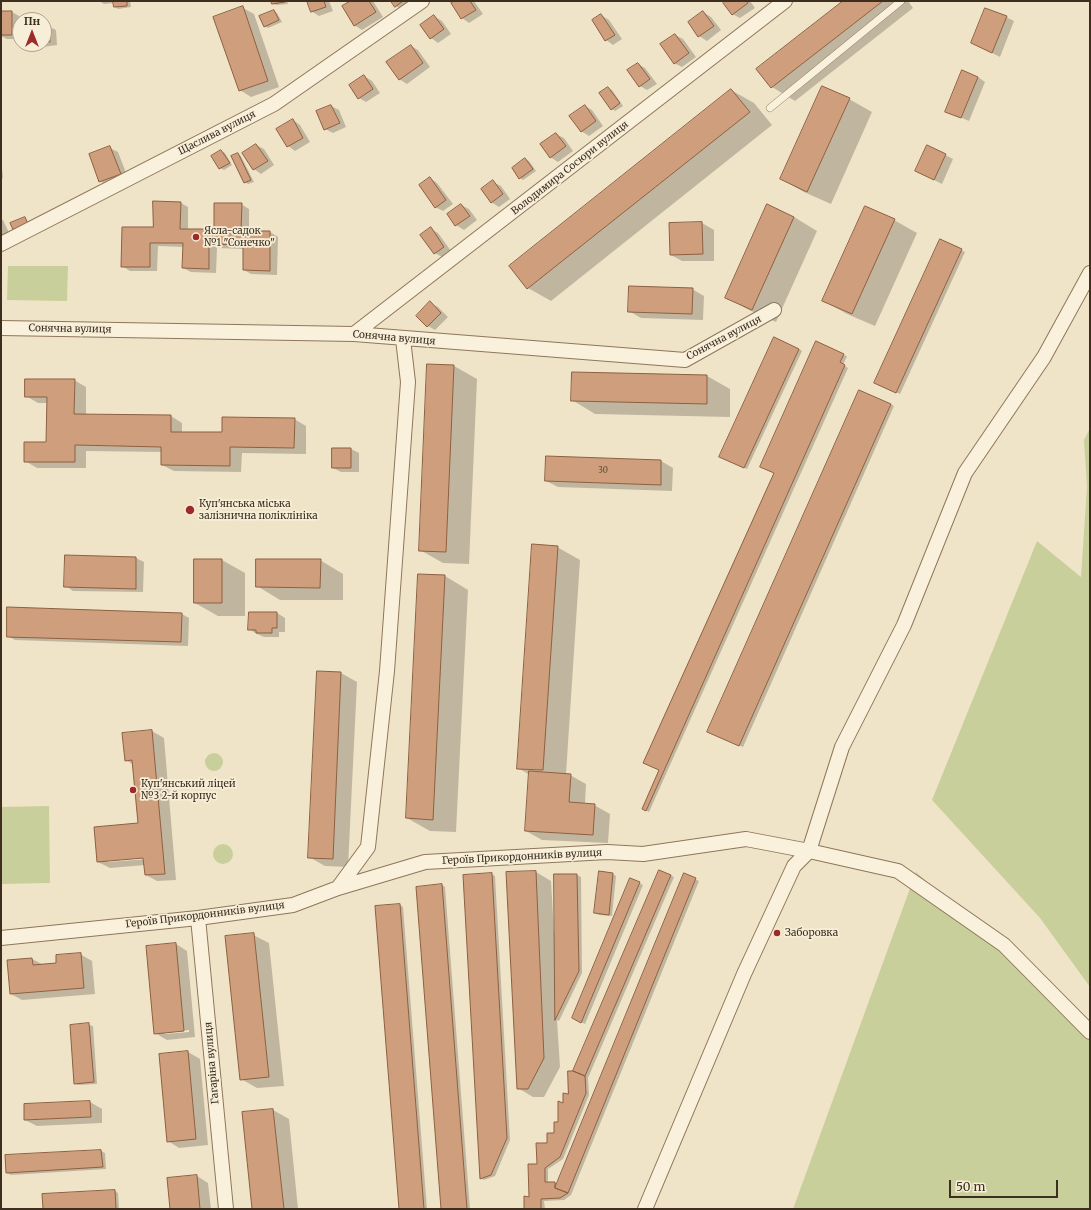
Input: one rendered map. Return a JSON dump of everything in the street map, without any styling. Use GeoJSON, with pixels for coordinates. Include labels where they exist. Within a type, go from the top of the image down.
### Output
{"type":"FeatureCollection","features":[{"type":"Feature","properties":{"kind":"street","name":"Щаслива вулиця"},"geometry":{"type":"LineString","coordinates":[[1,244],[274,104],[422,1]]}},
{"type":"Feature","properties":{"kind":"street","name":"Володимира Сосюри вулиця"},"geometry":{"type":"LineString","coordinates":[[354,334],[785,1]]}},
{"type":"Feature","properties":{"kind":"street"},"geometry":{"type":"LineString","coordinates":[[645,1209],[744,974],[794,866],[809,851],[842,747],[904,625],[964,473],[1044,356],[1090,273]]}},
{"type":"Feature","properties":{"kind":"street","name":"Сонячна вулиця"},"geometry":{"type":"LineString","coordinates":[[1,328],[354,334],[685,360],[774,310]]}},
{"type":"Feature","properties":{"kind":"street"},"geometry":{"type":"LineString","coordinates":[[338,888],[368,847],[387,671],[408,390],[404,339]]}},
{"type":"Feature","properties":{"kind":"street","name":"Героїв Прикордонників вулиця"},"geometry":{"type":"LineString","coordinates":[[1,938],[198,918],[293,905],[338,888],[425,862],[607,852],[643,854],[746,839],[809,851],[898,871],[1004,945],[1090,1032]]}},
{"type":"Feature","properties":{"kind":"street","name":"Гагаріна вулиця"},"geometry":{"type":"LineString","coordinates":[[198,918],[226,1209]]}},
{"type":"Feature","properties":{"kind":"lane"},"geometry":{"type":"LineString","coordinates":[[770,108],[901,1]]}},
{"type":"Feature","properties":{"kind":"green space"},"geometry":{"type":"Polygon","coordinates":[[[8,266],[68,266],[67,301],[7,300],[8,266]]]}},
{"type":"Feature","properties":{"kind":"green space"},"geometry":{"type":"Polygon","coordinates":[[[1090,428],[1090,987],[1040,918],[932,800],[1037,541],[1081,577],[1087,487],[1084,440],[1090,428]]]}},
{"type":"Feature","properties":{"kind":"green space"},"geometry":{"type":"Polygon","coordinates":[[[210,753],[218,753],[223,758],[221,769],[218,771],[210,771],[205,766],[205,758],[210,753]]]}},
{"type":"Feature","properties":{"kind":"green space"},"geometry":{"type":"Polygon","coordinates":[[[49,806],[50,883],[1,884],[1,807],[49,806]]]}},
{"type":"Feature","properties":{"kind":"green space"},"geometry":{"type":"Polygon","coordinates":[[[223,844],[230,847],[233,854],[230,861],[223,864],[216,861],[213,854],[216,847],[223,844]]]}},
{"type":"Feature","properties":{"kind":"green space"},"geometry":{"type":"Polygon","coordinates":[[[916,872],[1063,1005],[1090,1035],[1090,1209],[793,1209],[916,872]]]}},
{"type":"Feature","properties":{"kind":"building"},"geometry":{"type":"Polygon","coordinates":[[[113,1],[127,1],[127,6],[114,7],[113,1]]]}},
{"type":"Feature","properties":{"kind":"building"},"geometry":{"type":"Polygon","coordinates":[[[271,1],[284,1],[285,2],[272,4],[271,1]]]}},
{"type":"Feature","properties":{"kind":"building"},"geometry":{"type":"Polygon","coordinates":[[[307,1],[324,1],[326,7],[311,12],[307,1]]]}},
{"type":"Feature","properties":{"kind":"building"},"geometry":{"type":"Polygon","coordinates":[[[351,1],[369,1],[376,12],[354,26],[342,6],[351,1]]]}},
{"type":"Feature","properties":{"kind":"building"},"geometry":{"type":"Polygon","coordinates":[[[391,1],[403,1],[395,7],[391,1]]]}},
{"type":"Feature","properties":{"kind":"building"},"geometry":{"type":"Polygon","coordinates":[[[455,1],[470,1],[476,10],[461,19],[451,3],[455,1]]]}},
{"type":"Feature","properties":{"kind":"building"},"geometry":{"type":"Polygon","coordinates":[[[725,1],[747,1],[748,3],[732,15],[723,3],[725,1]]]}},
{"type":"Feature","properties":{"kind":"building"},"geometry":{"type":"Polygon","coordinates":[[[843,1],[883,1],[771,88],[756,69],[843,1]]]}},
{"type":"Feature","properties":{"kind":"building"},"geometry":{"type":"Polygon","coordinates":[[[243,6],[268,81],[239,91],[213,17],[243,6]]]}},
{"type":"Feature","properties":{"kind":"building"},"geometry":{"type":"Polygon","coordinates":[[[985,8],[1007,16],[992,53],[971,43],[985,8]]]}},
{"type":"Feature","properties":{"kind":"building"},"geometry":{"type":"Polygon","coordinates":[[[274,10],[279,20],[264,27],[259,16],[274,10]]]}},
{"type":"Feature","properties":{"kind":"building"},"geometry":{"type":"Polygon","coordinates":[[[1,11],[12,11],[12,35],[1,35],[1,11]]]}},
{"type":"Feature","properties":{"kind":"building"},"geometry":{"type":"Polygon","coordinates":[[[703,11],[714,26],[698,37],[688,22],[703,11]]]}},
{"type":"Feature","properties":{"kind":"building"},"geometry":{"type":"Polygon","coordinates":[[[601,14],[615,35],[605,41],[592,20],[601,14]]]}},
{"type":"Feature","properties":{"kind":"building"},"geometry":{"type":"Polygon","coordinates":[[[434,15],[444,29],[430,39],[420,25],[434,15]]]}},
{"type":"Feature","properties":{"kind":"building"},"geometry":{"type":"Polygon","coordinates":[[[675,34],[689,53],[674,64],[660,44],[675,34]]]}},
{"type":"Feature","properties":{"kind":"building"},"geometry":{"type":"Polygon","coordinates":[[[411,45],[423,63],[399,80],[386,62],[411,45]]]}},
{"type":"Feature","properties":{"kind":"building"},"geometry":{"type":"Polygon","coordinates":[[[638,63],[650,79],[639,87],[627,70],[638,63]]]}},
{"type":"Feature","properties":{"kind":"building"},"geometry":{"type":"Polygon","coordinates":[[[962,70],[978,77],[961,118],[945,112],[962,70]]]}},
{"type":"Feature","properties":{"kind":"building"},"geometry":{"type":"Polygon","coordinates":[[[364,75],[373,89],[358,99],[349,85],[364,75]]]}},
{"type":"Feature","properties":{"kind":"building"},"geometry":{"type":"Polygon","coordinates":[[[822,86],[850,98],[807,192],[780,179],[822,86]]]}},
{"type":"Feature","properties":{"kind":"building"},"geometry":{"type":"Polygon","coordinates":[[[608,87],[620,103],[611,110],[599,93],[608,87]]]}},
{"type":"Feature","properties":{"kind":"building"},"geometry":{"type":"Polygon","coordinates":[[[731,89],[750,112],[527,289],[509,266],[731,89]]]}},
{"type":"Feature","properties":{"kind":"building"},"geometry":{"type":"Polygon","coordinates":[[[331,105],[340,123],[324,130],[316,111],[331,105]]]}},
{"type":"Feature","properties":{"kind":"building"},"geometry":{"type":"Polygon","coordinates":[[[585,105],[596,121],[581,132],[569,116],[585,105]]]}},
{"type":"Feature","properties":{"kind":"building"},"geometry":{"type":"Polygon","coordinates":[[[293,119],[303,138],[287,147],[276,129],[293,119]]]}},
{"type":"Feature","properties":{"kind":"building"},"geometry":{"type":"Polygon","coordinates":[[[556,133],[566,146],[550,158],[540,144],[556,133]]]}},
{"type":"Feature","properties":{"kind":"building"},"geometry":{"type":"Polygon","coordinates":[[[256,144],[268,161],[253,170],[242,153],[256,144]]]}},
{"type":"Feature","properties":{"kind":"building"},"geometry":{"type":"Polygon","coordinates":[[[927,145],[946,154],[934,180],[915,171],[927,145]]]}},
{"type":"Feature","properties":{"kind":"building"},"geometry":{"type":"Polygon","coordinates":[[[110,146],[121,174],[99,182],[89,154],[110,146]]]}},
{"type":"Feature","properties":{"kind":"building"},"geometry":{"type":"Polygon","coordinates":[[[221,150],[230,163],[219,169],[211,156],[221,150]]]}},
{"type":"Feature","properties":{"kind":"building"},"geometry":{"type":"Polygon","coordinates":[[[238,153],[251,180],[244,183],[231,156],[238,153]]]}},
{"type":"Feature","properties":{"kind":"building"},"geometry":{"type":"Polygon","coordinates":[[[525,158],[533,169],[519,179],[512,168],[525,158]]]}},
{"type":"Feature","properties":{"kind":"building"},"geometry":{"type":"Polygon","coordinates":[[[430,177],[446,200],[435,208],[419,185],[430,177]]]}},
{"type":"Feature","properties":{"kind":"building"},"geometry":{"type":"Polygon","coordinates":[[[493,180],[503,194],[491,203],[481,189],[493,180]]]}},
{"type":"Feature","properties":{"kind":"building","name":"Ясла-садок №1 \"Сонечко\""},"geometry":{"type":"Polygon","coordinates":[[[153,201],[181,202],[180,229],[214,229],[214,203],[242,203],[241,231],[270,231],[270,271],[243,270],[243,245],[209,244],[209,269],[182,268],[183,243],[150,243],[150,267],[121,267],[122,227],[153,227],[153,201]]]}},
{"type":"Feature","properties":{"kind":"building"},"geometry":{"type":"Polygon","coordinates":[[[461,204],[470,216],[455,226],[447,214],[461,204]]]}},
{"type":"Feature","properties":{"kind":"building"},"geometry":{"type":"Polygon","coordinates":[[[767,204],[794,217],[752,310],[725,298],[767,204]]]}},
{"type":"Feature","properties":{"kind":"building"},"geometry":{"type":"Polygon","coordinates":[[[865,206],[895,219],[852,314],[822,301],[865,206]]]}},
{"type":"Feature","properties":{"kind":"building"},"geometry":{"type":"Polygon","coordinates":[[[25,217],[30,228],[15,234],[10,223],[25,217]]]}},
{"type":"Feature","properties":{"kind":"building"},"geometry":{"type":"Polygon","coordinates":[[[702,222],[703,254],[670,255],[669,223],[702,222]]]}},
{"type":"Feature","properties":{"kind":"building"},"geometry":{"type":"Polygon","coordinates":[[[431,227],[444,247],[434,254],[420,235],[431,227]]]}},
{"type":"Feature","properties":{"kind":"building"},"geometry":{"type":"Polygon","coordinates":[[[940,239],[962,249],[896,393],[874,383],[940,239]]]}},
{"type":"Feature","properties":{"kind":"building"},"geometry":{"type":"Polygon","coordinates":[[[629,286],[693,288],[692,314],[628,312],[629,286]]]}},
{"type":"Feature","properties":{"kind":"building"},"geometry":{"type":"Polygon","coordinates":[[[430,301],[441,313],[427,327],[416,316],[430,301]]]}},
{"type":"Feature","properties":{"kind":"building"},"geometry":{"type":"Polygon","coordinates":[[[774,337],[799,349],[744,468],[719,457],[774,337]]]}},
{"type":"Feature","properties":{"kind":"building"},"geometry":{"type":"Polygon","coordinates":[[[816,341],[844,354],[840,362],[845,365],[646,811],[642,809],[659,770],[643,763],[774,473],[760,467],[816,341]]]}},
{"type":"Feature","properties":{"kind":"building"},"geometry":{"type":"Polygon","coordinates":[[[427,364],[454,365],[446,552],[419,551],[427,364]]]}},
{"type":"Feature","properties":{"kind":"building"},"geometry":{"type":"Polygon","coordinates":[[[572,372],[707,375],[707,404],[571,401],[572,372]]]}},
{"type":"Feature","properties":{"kind":"building"},"geometry":{"type":"Polygon","coordinates":[[[25,379],[75,379],[74,414],[171,415],[171,432],[222,432],[222,417],[295,418],[294,448],[230,447],[230,466],[161,465],[161,447],[75,445],[75,462],[24,462],[24,442],[46,442],[47,397],[25,397],[25,379]]]}},
{"type":"Feature","properties":{"kind":"building"},"geometry":{"type":"Polygon","coordinates":[[[859,390],[891,404],[739,746],[707,732],[859,390]]]}},
{"type":"Feature","properties":{"kind":"building"},"geometry":{"type":"Polygon","coordinates":[[[332,448],[351,448],[351,468],[332,468],[332,448]]]}},
{"type":"Feature","properties":{"kind":"building"},"geometry":{"type":"Polygon","coordinates":[[[546,456],[661,460],[661,485],[545,481],[546,456]]]}},
{"type":"Feature","properties":{"kind":"building"},"geometry":{"type":"Polygon","coordinates":[[[532,544],[558,546],[543,770],[517,769],[532,544]]]}},
{"type":"Feature","properties":{"kind":"building"},"geometry":{"type":"Polygon","coordinates":[[[65,555],[136,557],[136,589],[64,587],[65,555]]]}},
{"type":"Feature","properties":{"kind":"building"},"geometry":{"type":"Polygon","coordinates":[[[194,559],[222,559],[222,603],[194,603],[194,559]]]}},
{"type":"Feature","properties":{"kind":"building"},"geometry":{"type":"Polygon","coordinates":[[[256,559],[321,559],[320,588],[256,587],[256,559]]]}},
{"type":"Feature","properties":{"kind":"building"},"geometry":{"type":"Polygon","coordinates":[[[418,574],[445,575],[433,820],[406,818],[418,574]]]}},
{"type":"Feature","properties":{"kind":"building"},"geometry":{"type":"Polygon","coordinates":[[[7,607],[182,613],[181,642],[7,637],[7,607]]]}},
{"type":"Feature","properties":{"kind":"building"},"geometry":{"type":"Polygon","coordinates":[[[249,612],[277,612],[277,628],[272,628],[272,633],[256,633],[256,630],[248,630],[249,612]]]}},
{"type":"Feature","properties":{"kind":"building"},"geometry":{"type":"Polygon","coordinates":[[[317,671],[341,672],[333,859],[308,858],[317,671]]]}},
{"type":"Feature","properties":{"kind":"building"},"geometry":{"type":"Polygon","coordinates":[[[152,730],[165,874],[145,875],[143,858],[97,862],[94,827],[138,823],[132,760],[125,761],[122,733],[152,730]]]}},
{"type":"Feature","properties":{"kind":"building"},"geometry":{"type":"Polygon","coordinates":[[[529,771],[571,774],[569,802],[595,804],[593,835],[525,831],[529,771]]]}},
{"type":"Feature","properties":{"kind":"building"},"geometry":{"type":"Polygon","coordinates":[[[659,870],[671,875],[585,1076],[573,1071],[659,870]]]}},
{"type":"Feature","properties":{"kind":"building"},"geometry":{"type":"Polygon","coordinates":[[[536,871],[544,1058],[528,1089],[517,1089],[506,872],[536,871]]]}},
{"type":"Feature","properties":{"kind":"building"},"geometry":{"type":"Polygon","coordinates":[[[599,871],[613,873],[609,915],[594,913],[599,871]]]}},
{"type":"Feature","properties":{"kind":"building"},"geometry":{"type":"Polygon","coordinates":[[[492,873],[507,1138],[491,1175],[480,1179],[463,875],[492,873]]]}},
{"type":"Feature","properties":{"kind":"building"},"geometry":{"type":"Polygon","coordinates":[[[684,873],[696,878],[568,1193],[555,1188],[684,873]]]}},
{"type":"Feature","properties":{"kind":"building"},"geometry":{"type":"Polygon","coordinates":[[[554,874],[577,874],[579,971],[555,1020],[554,874]]]}},
{"type":"Feature","properties":{"kind":"building"},"geometry":{"type":"Polygon","coordinates":[[[630,878],[640,882],[581,1023],[572,1018],[630,878]]]}},
{"type":"Feature","properties":{"kind":"building"},"geometry":{"type":"Polygon","coordinates":[[[442,884],[467,1209],[441,1209],[416,887],[442,884]]]}},
{"type":"Feature","properties":{"kind":"building"},"geometry":{"type":"Polygon","coordinates":[[[400,904],[424,1209],[399,1209],[375,906],[400,904]]]}},
{"type":"Feature","properties":{"kind":"building"},"geometry":{"type":"Polygon","coordinates":[[[254,933],[269,1077],[240,1080],[225,936],[254,933]]]}},
{"type":"Feature","properties":{"kind":"building"},"geometry":{"type":"Polygon","coordinates":[[[176,943],[184,1031],[154,1034],[146,946],[176,943]]]}},
{"type":"Feature","properties":{"kind":"building"},"geometry":{"type":"Polygon","coordinates":[[[81,953],[84,988],[10,994],[7,960],[32,958],[33,965],[56,963],[56,955],[81,953]]]}},
{"type":"Feature","properties":{"kind":"building"},"geometry":{"type":"Polygon","coordinates":[[[89,1023],[94,1082],[74,1084],[70,1025],[89,1023]]]}},
{"type":"Feature","properties":{"kind":"building"},"geometry":{"type":"Polygon","coordinates":[[[188,1051],[196,1139],[167,1142],[159,1054],[188,1051]]]}},
{"type":"Feature","properties":{"kind":"building"},"geometry":{"type":"Polygon","coordinates":[[[568,1071],[573,1071],[585,1076],[586,1093],[560,1157],[545,1168],[545,1182],[555,1182],[555,1188],[568,1193],[560,1198],[541,1199],[541,1209],[524,1209],[524,1196],[529,1197],[528,1164],[537,1164],[536,1143],[547,1143],[547,1133],[554,1133],[554,1122],[558,1122],[558,1101],[563,1103],[563,1093],[568,1094],[568,1071]]]}},
{"type":"Feature","properties":{"kind":"building"},"geometry":{"type":"Polygon","coordinates":[[[90,1101],[91,1117],[24,1120],[24,1104],[90,1101]]]}},
{"type":"Feature","properties":{"kind":"building"},"geometry":{"type":"Polygon","coordinates":[[[273,1109],[284,1209],[252,1209],[242,1112],[273,1109]]]}},
{"type":"Feature","properties":{"kind":"building"},"geometry":{"type":"Polygon","coordinates":[[[101,1150],[103,1167],[6,1173],[5,1155],[101,1150]]]}},
{"type":"Feature","properties":{"kind":"building"},"geometry":{"type":"Polygon","coordinates":[[[197,1175],[200,1209],[170,1209],[167,1178],[197,1175]]]}},
{"type":"Feature","properties":{"kind":"building"},"geometry":{"type":"Polygon","coordinates":[[[115,1190],[116,1209],[43,1209],[42,1194],[115,1190]]]}},
{"type":"Feature","properties":{"kind":"place","name":"Ясла-садок №1 \"Сонечко\""},"geometry":{"type":"Point","coordinates":[196,237]}},
{"type":"Feature","properties":{"kind":"place","name":"Куп'янська міська залізнична поліклініка"},"geometry":{"type":"Point","coordinates":[190,510]}},
{"type":"Feature","properties":{"kind":"place","name":"Куп'янський ліцей №3 2-й корпус"},"geometry":{"type":"Point","coordinates":[133,790]}},
{"type":"Feature","properties":{"kind":"place","name":"Заборовка"},"geometry":{"type":"Point","coordinates":[777,933]}}]}
